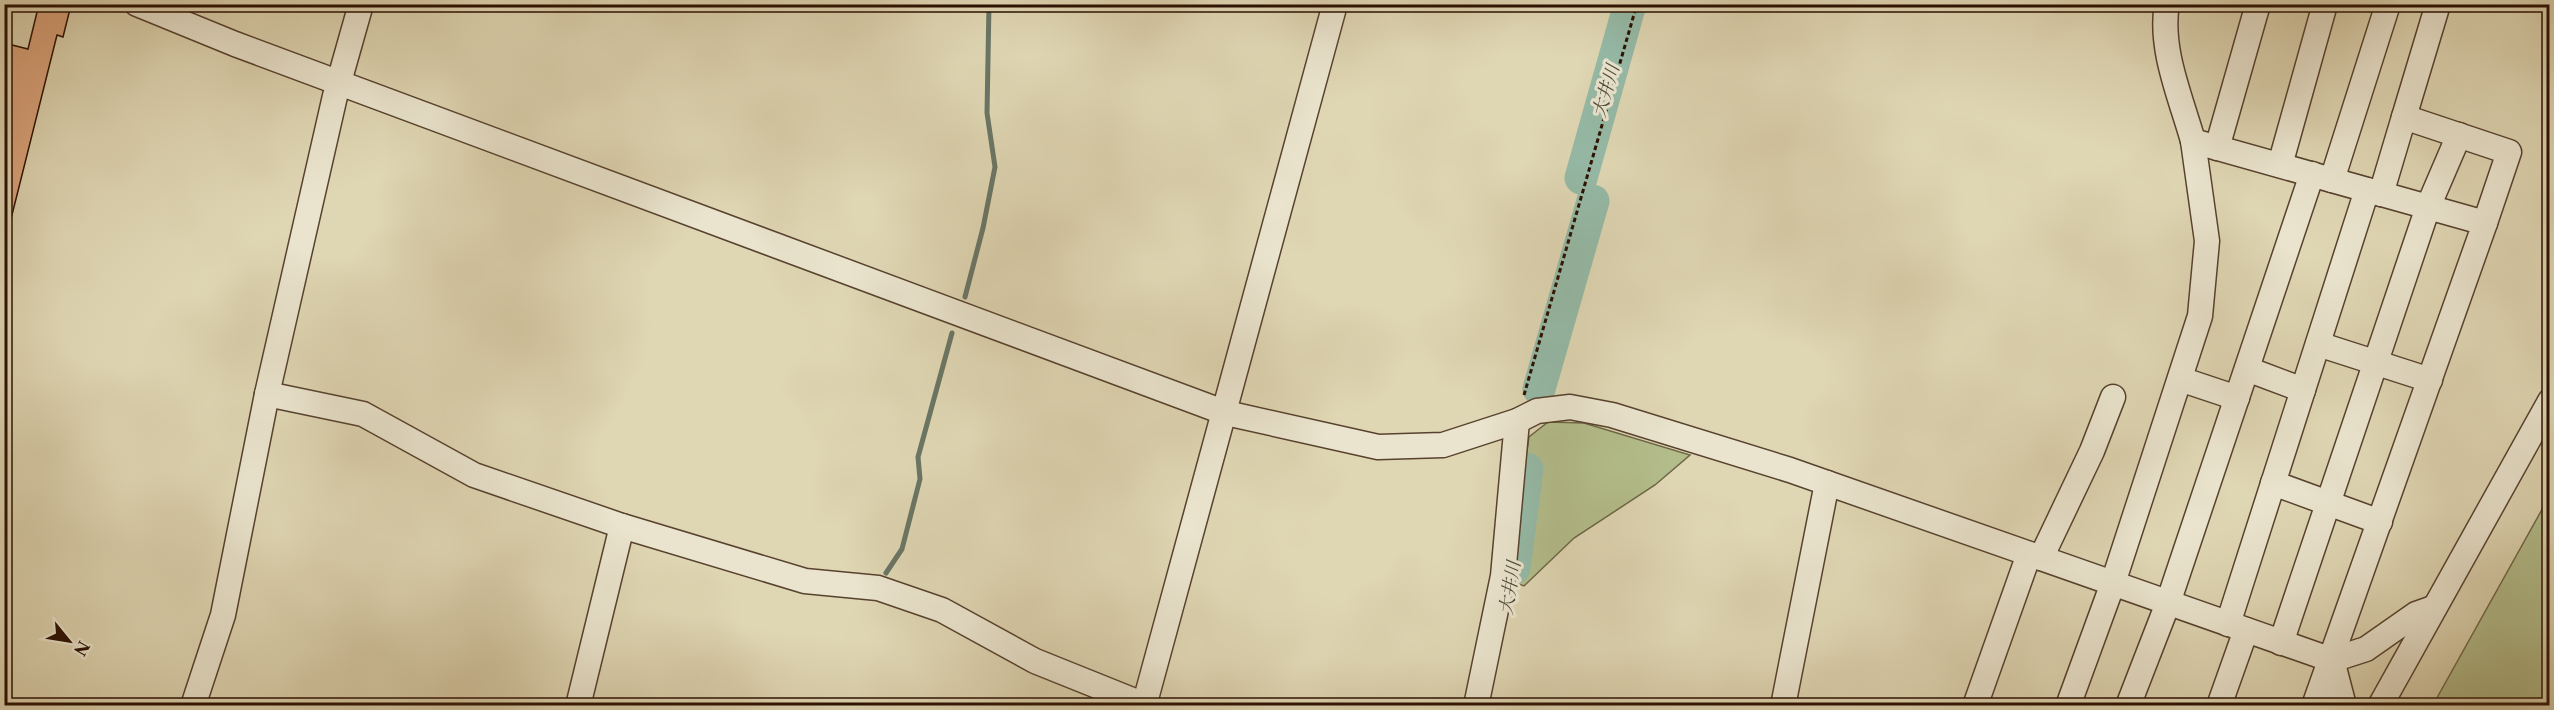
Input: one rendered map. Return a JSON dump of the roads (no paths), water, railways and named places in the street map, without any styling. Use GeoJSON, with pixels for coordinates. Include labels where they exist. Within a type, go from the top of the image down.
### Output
{"type":"FeatureCollection","features":[{"type":"Feature","properties":{"kind":"street"},"geometry":{"type":"LineString","coordinates":[[137,4],[235,45],[1226,413],[1378,447],[1443,445],[1517,421],[1537,411],[1570,407],[1591,411],[1827,483],[2332,660],[2366,649],[2416,614],[2433,608]]}},
{"type":"Feature","properties":{"kind":"street"},"geometry":{"type":"LineString","coordinates":[[194,705],[223,615],[267,394],[338,82],[361,4]]}},
{"type":"Feature","properties":{"kind":"street"},"geometry":{"type":"LineString","coordinates":[[267,394],[363,414],[474,475],[622,526],[805,581],[878,588],[942,610],[1035,662],[1145,705],[1335,4]]}},
{"type":"Feature","properties":{"kind":"street"},"geometry":{"type":"LineString","coordinates":[[2068,705],[2113,584],[2200,316],[2207,241],[2193,141],[2171,62],[2164,22],[2167,4]]}},
{"type":"Feature","properties":{"kind":"street"},"geometry":{"type":"LineString","coordinates":[[2217,147],[2258,4]]}},
{"type":"Feature","properties":{"kind":"street"},"geometry":{"type":"LineString","coordinates":[[2280,165],[2325,4]]}},
{"type":"Feature","properties":{"kind":"street"},"geometry":{"type":"LineString","coordinates":[[2128,705],[2168,603],[2247,369],[2388,4]]}},
{"type":"Feature","properties":{"kind":"street"},"geometry":{"type":"LineString","coordinates":[[2219,705],[2273,483],[2318,344],[2404,117],[2438,4]]}},
{"type":"Feature","properties":{"kind":"street"},"geometry":{"type":"LineString","coordinates":[[2314,705],[2332,660],[2509,152],[2404,117]]}},
{"type":"Feature","properties":{"kind":"street"},"geometry":{"type":"LineString","coordinates":[[2281,643],[2428,207],[2458,135]]}},
{"type":"Feature","properties":{"kind":"street"},"geometry":{"type":"LineString","coordinates":[[2193,141],[2485,223]]}},
{"type":"Feature","properties":{"kind":"street"},"geometry":{"type":"LineString","coordinates":[[2318,344],[2430,380]]}},
{"type":"Feature","properties":{"kind":"street"},"geometry":{"type":"LineString","coordinates":[[2247,369],[2303,390]]}},
{"type":"Feature","properties":{"kind":"street"},"geometry":{"type":"LineString","coordinates":[[2180,379],[2237,398]]}},
{"type":"Feature","properties":{"kind":"street"},"geometry":{"type":"LineString","coordinates":[[1976,705],[2035,556],[2092,451],[2113,397]]}},
{"type":"Feature","properties":{"kind":"street"},"geometry":{"type":"LineString","coordinates":[[2380,705],[2550,401]]}},
{"type":"Feature","properties":{"kind":"street"},"geometry":{"type":"LineString","coordinates":[[1476,705],[1503,576],[1517,421]]}},
{"type":"Feature","properties":{"kind":"street"},"geometry":{"type":"LineString","coordinates":[[1783,705],[1827,483]]}},
{"type":"Feature","properties":{"kind":"street"},"geometry":{"type":"LineString","coordinates":[[2273,483],[2380,522]]}},
{"type":"Feature","properties":{"kind":"street"},"geometry":{"type":"LineString","coordinates":[[578,705],[622,526]]}},
{"type":"Feature","properties":{"kind":"street"},"geometry":{"type":"LineString","coordinates":[[2332,660],[2344,705]]}},
{"type":"Feature","properties":{"kind":"waterway"},"geometry":{"type":"LineString","coordinates":[[965,297],[983,228],[995,167],[987,113],[989,4]]}},
{"type":"Feature","properties":{"kind":"waterway","name":"大井川"},"geometry":{"type":"LineString","coordinates":[[1581,178],[1630,4]]}},
{"type":"Feature","properties":{"kind":"waterway","name":"大井川"},"geometry":{"type":"LineString","coordinates":[[1539,389],[1593,201]]}},
{"type":"Feature","properties":{"kind":"waterway"},"geometry":{"type":"LineString","coordinates":[[886,573],[902,549],[920,479],[918,457],[952,333]]}},
{"type":"Feature","properties":{"kind":"waterway","name":"大井川"},"geometry":{"type":"LineString","coordinates":[[1514,568],[1527,469]]}}]}
